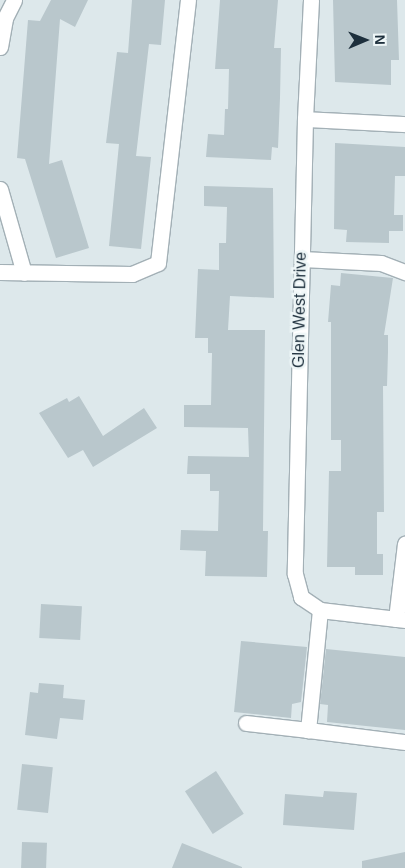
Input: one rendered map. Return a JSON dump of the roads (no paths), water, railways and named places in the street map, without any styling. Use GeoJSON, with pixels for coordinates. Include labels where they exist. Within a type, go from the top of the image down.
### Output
{"type":"FeatureCollection","features":[{"type":"Feature","properties":{"kind":"street"},"geometry":{"type":"LineString","coordinates":[[0,47],[5,18],[14,0]]}},
{"type":"Feature","properties":{"kind":"street"},"geometry":{"type":"LineString","coordinates":[[0,272],[132,274],[158,263],[188,0]]}},
{"type":"Feature","properties":{"kind":"street","name":"Glen West Drive"},"geometry":{"type":"LineString","coordinates":[[311,0],[305,119],[295,574],[301,598],[320,610]]}},
{"type":"Feature","properties":{"kind":"street"},"geometry":{"type":"LineString","coordinates":[[305,119],[405,124]]}},
{"type":"Feature","properties":{"kind":"street"},"geometry":{"type":"LineString","coordinates":[[0,189],[24,273]]}},
{"type":"Feature","properties":{"kind":"street"},"geometry":{"type":"LineString","coordinates":[[302,259],[382,263],[405,272]]}},
{"type":"Feature","properties":{"kind":"street"},"geometry":{"type":"LineString","coordinates":[[308,730],[320,610],[400,619],[405,544]]}},
{"type":"Feature","properties":{"kind":"street"},"geometry":{"type":"LineString","coordinates":[[246,723],[405,742]]}}]}
